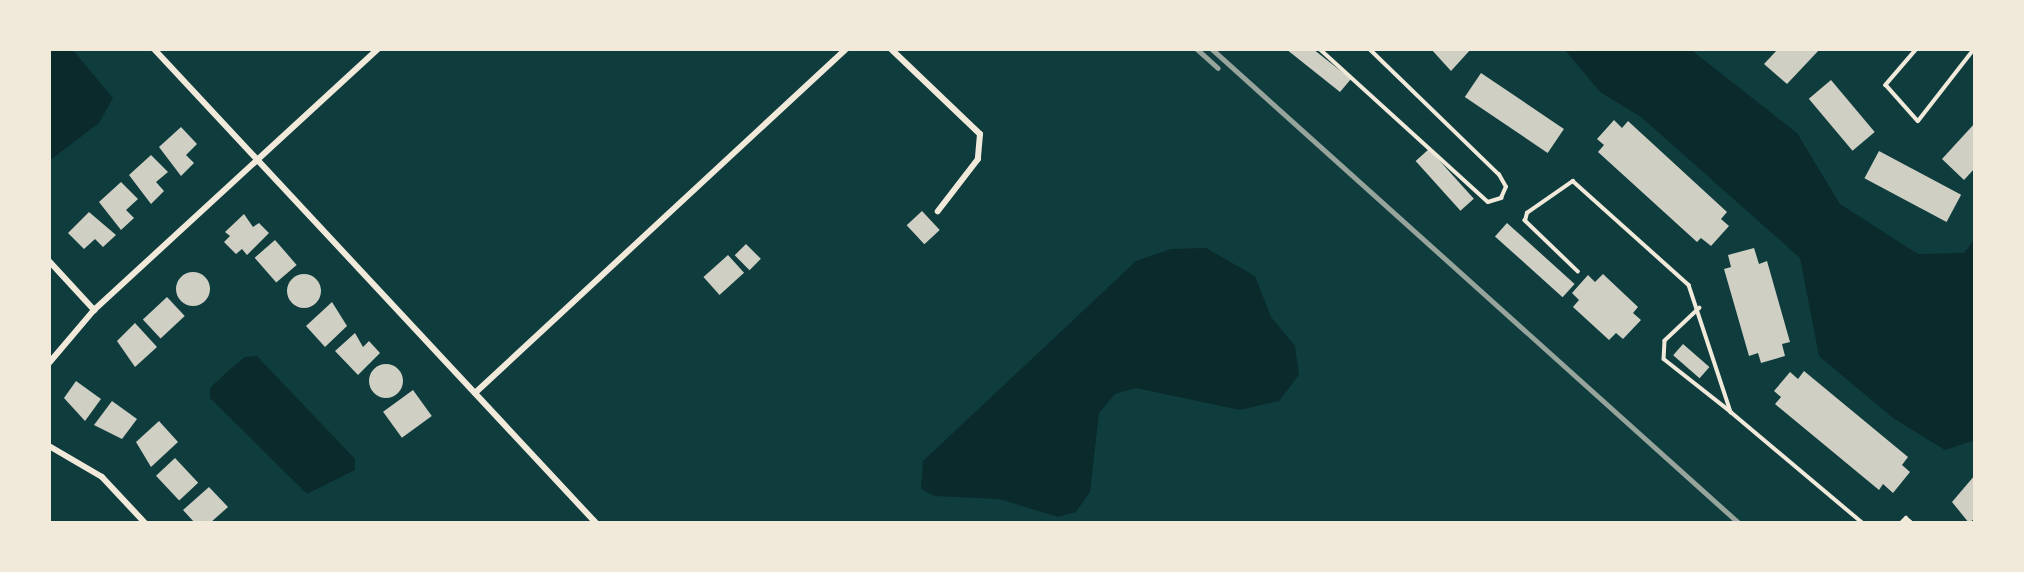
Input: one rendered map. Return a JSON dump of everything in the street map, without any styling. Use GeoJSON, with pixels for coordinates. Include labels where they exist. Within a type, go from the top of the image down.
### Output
{"type":"FeatureCollection","features":[{"type":"Feature","properties":{"kind":"street"},"geometry":{"type":"LineString","coordinates":[[155,49],[596,523]]}},
{"type":"Feature","properties":{"kind":"street"},"geometry":{"type":"LineString","coordinates":[[49,363],[94,310],[378,49]]}},
{"type":"Feature","properties":{"kind":"street"},"geometry":{"type":"LineString","coordinates":[[475,393],[846,49]]}},
{"type":"Feature","properties":{"kind":"street"},"geometry":{"type":"LineString","coordinates":[[891,49],[980,134],[978,159],[938,211]]}},
{"type":"Feature","properties":{"kind":"street"},"geometry":{"type":"LineString","coordinates":[[49,261],[94,310]]}},
{"type":"Feature","properties":{"kind":"street"},"geometry":{"type":"LineString","coordinates":[[49,446],[102,477],[145,523]]}},
{"type":"Feature","properties":{"kind":"lane"},"geometry":{"type":"LineString","coordinates":[[1320,49],[1488,202],[1501,198],[1506,187],[1499,175],[1369,49]]}},
{"type":"Feature","properties":{"kind":"lane"},"geometry":{"type":"LineString","coordinates":[[1916,49],[1886,85],[1918,121],[1974,49]]}},
{"type":"Feature","properties":{"kind":"lane"},"geometry":{"type":"LineString","coordinates":[[1578,272],[1525,221],[1527,213],[1573,181],[1689,285],[1700,308],[1731,412]]}},
{"type":"Feature","properties":{"kind":"lane"},"geometry":{"type":"LineString","coordinates":[[1700,308],[1665,341],[1664,359],[1863,523]]}},
{"type":"Feature","properties":{"kind":"lane"},"geometry":{"type":"LineString","coordinates":[[1901,523],[1906,518],[1912,523]]}},
{"type":"Feature","properties":{"kind":"water"},"geometry":{"type":"Polygon","coordinates":[[[49,49],[72,49],[113,98],[99,123],[49,161],[49,49]]]}},
{"type":"Feature","properties":{"kind":"water"},"geometry":{"type":"Polygon","coordinates":[[[1564,49],[1690,49],[1797,133],[1840,204],[1918,254],[1964,253],[1975,238],[1975,440],[1945,450],[1893,418],[1819,356],[1800,258],[1641,117],[1600,92],[1564,49]]]}},
{"type":"Feature","properties":{"kind":"water"},"geometry":{"type":"Polygon","coordinates":[[[1206,248],[1255,276],[1271,317],[1295,346],[1299,375],[1279,401],[1240,410],[1136,388],[1115,394],[1099,413],[1090,492],[1076,512],[1058,517],[999,499],[934,496],[921,489],[923,461],[1136,261],[1171,249],[1206,248]]]}},
{"type":"Feature","properties":{"kind":"water"},"geometry":{"type":"Polygon","coordinates":[[[257,356],[355,459],[355,470],[307,494],[210,398],[210,388],[228,371],[245,357],[257,356]]]}},
{"type":"Feature","properties":{"kind":"building"},"geometry":{"type":"Polygon","coordinates":[[[1286,49],[1313,49],[1351,79],[1340,92],[1286,49]]]}},
{"type":"Feature","properties":{"kind":"building"},"geometry":{"type":"Polygon","coordinates":[[[1431,49],[1471,49],[1451,71],[1431,49]]]}},
{"type":"Feature","properties":{"kind":"building"},"geometry":{"type":"Polygon","coordinates":[[[1778,49],[1820,49],[1787,84],[1764,64],[1778,49]]]}},
{"type":"Feature","properties":{"kind":"building"},"geometry":{"type":"Polygon","coordinates":[[[1481,73],[1564,129],[1548,153],[1465,97],[1481,73]]]}},
{"type":"Feature","properties":{"kind":"building"},"geometry":{"type":"Polygon","coordinates":[[[1831,80],[1875,132],[1852,151],[1809,99],[1831,80]]]}},
{"type":"Feature","properties":{"kind":"building"},"geometry":{"type":"Polygon","coordinates":[[[1614,120],[1622,128],[1628,121],[1727,212],[1721,219],[1729,226],[1711,246],[1701,238],[1697,242],[1598,152],[1604,145],[1597,139],[1614,120]]]}},
{"type":"Feature","properties":{"kind":"building"},"geometry":{"type":"Polygon","coordinates":[[[1975,123],[1975,168],[1964,180],[1942,159],[1975,123]]]}},
{"type":"Feature","properties":{"kind":"building"},"geometry":{"type":"Polygon","coordinates":[[[181,127],[197,144],[186,155],[194,163],[181,176],[159,147],[181,127]]]}},
{"type":"Feature","properties":{"kind":"building"},"geometry":{"type":"Polygon","coordinates":[[[1429,149],[1474,199],[1460,211],[1416,161],[1429,149]]]}},
{"type":"Feature","properties":{"kind":"building"},"geometry":{"type":"Polygon","coordinates":[[[1879,151],[1961,195],[1947,222],[1864,178],[1879,151]]]}},
{"type":"Feature","properties":{"kind":"building"},"geometry":{"type":"Polygon","coordinates":[[[151,155],[168,172],[156,182],[164,191],[151,204],[129,175],[151,155]]]}},
{"type":"Feature","properties":{"kind":"building"},"geometry":{"type":"Polygon","coordinates":[[[121,182],[138,199],[126,210],[134,218],[121,230],[99,202],[121,182]]]}},
{"type":"Feature","properties":{"kind":"building"},"geometry":{"type":"Polygon","coordinates":[[[922,211],[940,230],[924,244],[907,225],[922,211]]]}},
{"type":"Feature","properties":{"kind":"building"},"geometry":{"type":"Polygon","coordinates":[[[89,212],[116,235],[103,247],[95,239],[84,249],[68,233],[89,212]]]}},
{"type":"Feature","properties":{"kind":"building"},"geometry":{"type":"Polygon","coordinates":[[[244,214],[253,227],[259,223],[269,233],[247,255],[242,249],[236,254],[224,242],[230,236],[225,232],[244,214]]]}},
{"type":"Feature","properties":{"kind":"building"},"geometry":{"type":"Polygon","coordinates":[[[1507,223],[1575,284],[1563,297],[1495,236],[1507,223]]]}},
{"type":"Feature","properties":{"kind":"building"},"geometry":{"type":"Polygon","coordinates":[[[275,240],[297,265],[276,283],[255,258],[275,240]]]}},
{"type":"Feature","properties":{"kind":"building"},"geometry":{"type":"Polygon","coordinates":[[[746,244],[761,259],[750,270],[735,255],[746,244]]]}},
{"type":"Feature","properties":{"kind":"building"},"geometry":{"type":"Polygon","coordinates":[[[1754,248],[1759,264],[1767,261],[1790,342],[1782,344],[1785,356],[1761,363],[1758,353],[1749,356],[1724,269],[1731,267],[1728,255],[1754,248]]]}},
{"type":"Feature","properties":{"kind":"building"},"geometry":{"type":"Polygon","coordinates":[[[728,255],[744,273],[720,295],[703,277],[728,255]]]}},
{"type":"Feature","properties":{"kind":"building"},"geometry":{"type":"Polygon","coordinates":[[[193,272],[205,277],[210,289],[205,301],[193,306],[181,301],[176,289],[181,277],[193,272]]]}},
{"type":"Feature","properties":{"kind":"building"},"geometry":{"type":"Polygon","coordinates":[[[304,274],[316,279],[321,291],[316,303],[304,308],[292,303],[287,291],[292,279],[304,274]]]}},
{"type":"Feature","properties":{"kind":"building"},"geometry":{"type":"Polygon","coordinates":[[[1603,274],[1638,307],[1633,313],[1641,320],[1623,339],[1616,333],[1609,340],[1573,307],[1579,300],[1572,293],[1588,275],[1595,282],[1603,274]]]}},
{"type":"Feature","properties":{"kind":"building"},"geometry":{"type":"Polygon","coordinates":[[[167,297],[185,316],[161,339],[143,320],[167,297]]]}},
{"type":"Feature","properties":{"kind":"building"},"geometry":{"type":"Polygon","coordinates":[[[332,302],[347,326],[325,347],[306,326],[332,302]]]}},
{"type":"Feature","properties":{"kind":"building"},"geometry":{"type":"Polygon","coordinates":[[[135,323],[157,347],[135,367],[117,341],[135,323]]]}},
{"type":"Feature","properties":{"kind":"building"},"geometry":{"type":"Polygon","coordinates":[[[355,333],[363,347],[369,341],[380,353],[358,375],[335,351],[355,333]]]}},
{"type":"Feature","properties":{"kind":"building"},"geometry":{"type":"Polygon","coordinates":[[[1683,344],[1709,367],[1700,378],[1673,355],[1683,344]]]}},
{"type":"Feature","properties":{"kind":"building"},"geometry":{"type":"Polygon","coordinates":[[[386,364],[398,369],[403,381],[398,393],[386,398],[374,393],[369,381],[374,369],[386,364]]]}},
{"type":"Feature","properties":{"kind":"building"},"geometry":{"type":"Polygon","coordinates":[[[1804,371],[1908,457],[1902,465],[1910,472],[1893,493],[1883,484],[1879,490],[1775,404],[1781,397],[1774,391],[1790,372],[1798,379],[1804,371]]]}},
{"type":"Feature","properties":{"kind":"building"},"geometry":{"type":"Polygon","coordinates":[[[76,381],[101,399],[85,421],[64,398],[76,381]]]}},
{"type":"Feature","properties":{"kind":"building"},"geometry":{"type":"Polygon","coordinates":[[[413,390],[432,416],[402,438],[383,412],[413,390]]]}},
{"type":"Feature","properties":{"kind":"building"},"geometry":{"type":"Polygon","coordinates":[[[112,401],[137,419],[122,439],[94,425],[112,401]]]}},
{"type":"Feature","properties":{"kind":"building"},"geometry":{"type":"Polygon","coordinates":[[[159,421],[178,442],[151,467],[136,442],[159,421]]]}},
{"type":"Feature","properties":{"kind":"building"},"geometry":{"type":"Polygon","coordinates":[[[175,458],[198,483],[179,501],[156,476],[175,458]]]}},
{"type":"Feature","properties":{"kind":"building"},"geometry":{"type":"Polygon","coordinates":[[[1975,475],[1975,518],[1969,523],[1952,502],[1975,475]]]}},
{"type":"Feature","properties":{"kind":"building"},"geometry":{"type":"Polygon","coordinates":[[[209,487],[228,507],[210,523],[194,522],[183,510],[209,487]]]}},
{"type":"Feature","properties":{"kind":"railway"},"geometry":{"type":"LineString","coordinates":[[1197,49],[1218,68]]}},
{"type":"Feature","properties":{"kind":"railway"},"geometry":{"type":"LineString","coordinates":[[1212,49],[1739,523]]}}]}
